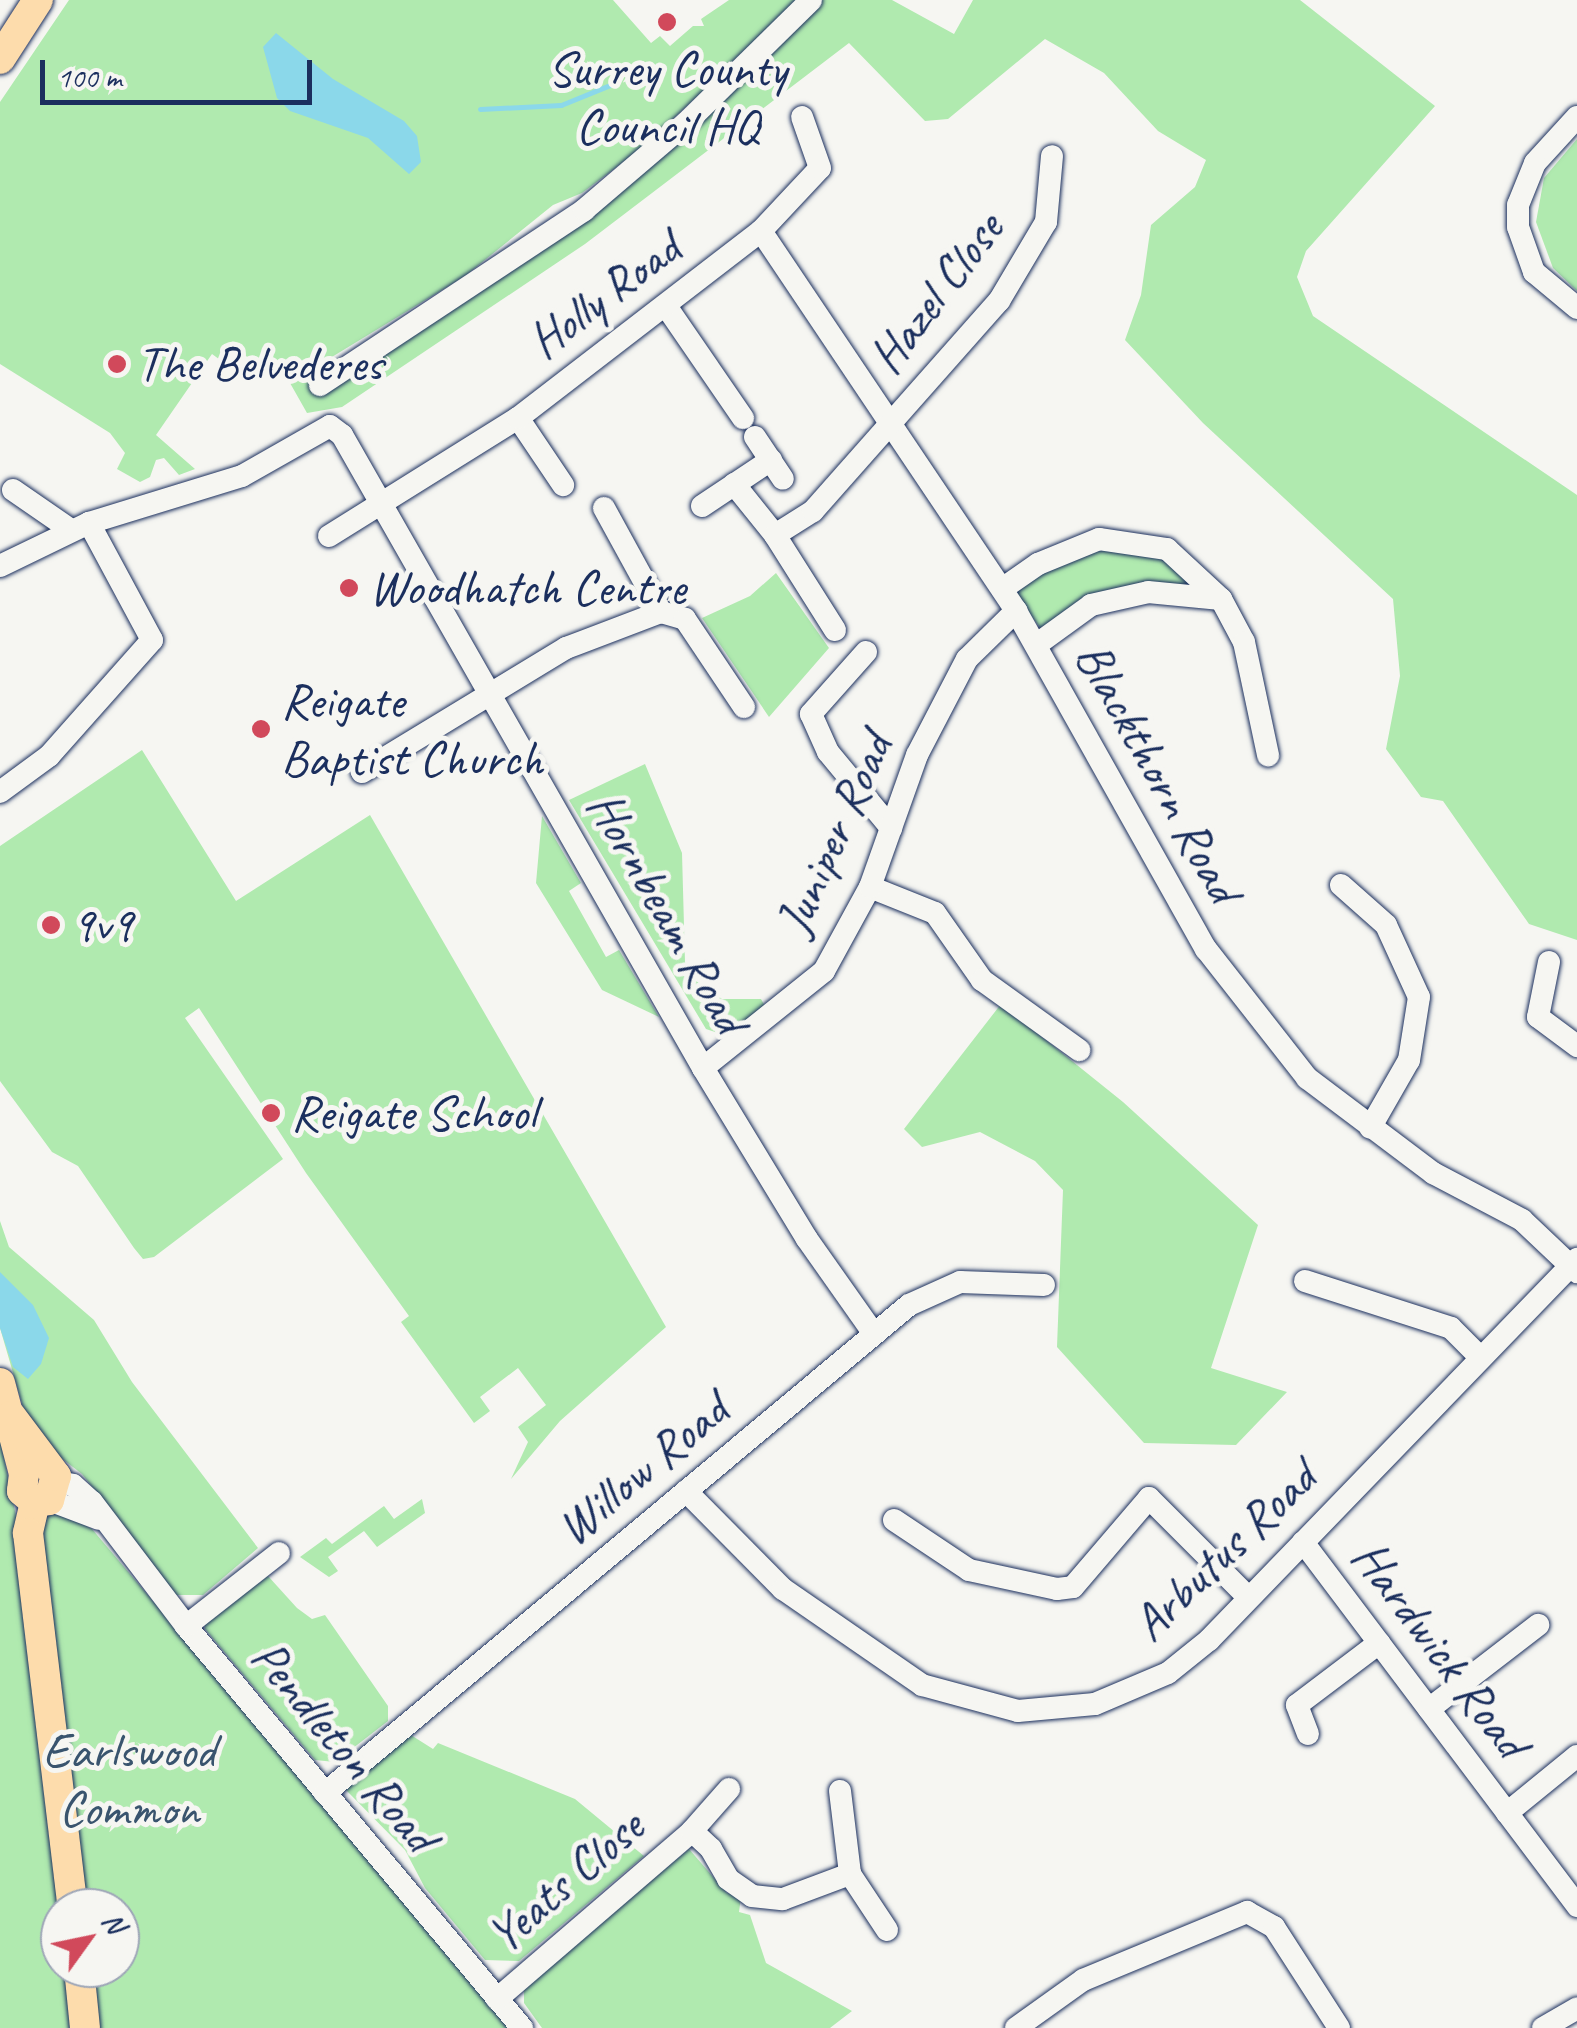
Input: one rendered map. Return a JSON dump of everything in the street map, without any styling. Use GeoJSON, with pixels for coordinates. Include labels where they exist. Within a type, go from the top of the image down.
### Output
{"type":"FeatureCollection","features":[{"type":"Feature","properties":{"kind":"main road"},"geometry":{"type":"LineString","coordinates":[[0,59],[38,0]]}},
{"type":"Feature","properties":{"kind":"main road"},"geometry":{"type":"LineString","coordinates":[[0,1383],[42,1485],[28,1533],[72,1888]]}},
{"type":"Feature","properties":{"kind":"main road"},"geometry":{"type":"LineString","coordinates":[[81,1988],[85,2028]]}},
{"type":"Feature","properties":{"kind":"street"},"geometry":{"type":"LineString","coordinates":[[320,385],[597,200],[810,0]]}},
{"type":"Feature","properties":{"kind":"street","name":"Holly Road"},"geometry":{"type":"LineString","coordinates":[[330,536],[518,418],[762,231],[820,168],[802,117]]}},
{"type":"Feature","properties":{"kind":"street"},"geometry":{"type":"LineString","coordinates":[[1577,118],[1535,162],[1518,205],[1523,250],[1534,272],[1577,308]]}},
{"type":"Feature","properties":{"kind":"street","name":"Hazel Close"},"geometry":{"type":"LineString","coordinates":[[775,536],[814,512],[999,302],[1046,222],[1052,156]]}},
{"type":"Feature","properties":{"kind":"street","name":"Blackthorn Road"},"geometry":{"type":"LineString","coordinates":[[762,231],[1016,611],[1206,949],[1306,1078],[1433,1173],[1522,1220],[1575,1266]]}},
{"type":"Feature","properties":{"kind":"street"},"geometry":{"type":"LineString","coordinates":[[666,306],[777,469],[734,484],[702,506]]}},
{"type":"Feature","properties":{"kind":"street"},"geometry":{"type":"LineString","coordinates":[[518,418],[563,485]]}},
{"type":"Feature","properties":{"kind":"street","name":"Hornbeam Road"},"geometry":{"type":"LineString","coordinates":[[0,566],[80,527],[204,491],[330,426],[342,435],[491,690],[703,1068],[806,1239],[874,1334]]}},
{"type":"Feature","properties":{"kind":"street"},"geometry":{"type":"LineString","coordinates":[[734,484],[775,536],[835,630]]}},
{"type":"Feature","properties":{"kind":"street"},"geometry":{"type":"LineString","coordinates":[[0,792],[49,756],[152,640],[80,527],[13,490]]}},
{"type":"Feature","properties":{"kind":"street"},"geometry":{"type":"LineString","coordinates":[[604,508],[660,612]]}},
{"type":"Feature","properties":{"kind":"street"},"geometry":{"type":"LineString","coordinates":[[1002,589],[1038,564],[1100,539],[1166,549],[1220,599],[1244,642],[1268,755]]}},
{"type":"Feature","properties":{"kind":"street"},"geometry":{"type":"LineString","coordinates":[[1036,645],[1092,605],[1148,592],[1220,599]]}},
{"type":"Feature","properties":{"kind":"street","name":"Juniper Road"},"geometry":{"type":"LineString","coordinates":[[703,1068],[824,971],[870,887],[917,755],[966,659],[1016,611]]}},
{"type":"Feature","properties":{"kind":"street"},"geometry":{"type":"LineString","coordinates":[[362,772],[491,690],[566,648],[660,612],[685,619],[744,707]]}},
{"type":"Feature","properties":{"kind":"street"},"geometry":{"type":"LineString","coordinates":[[866,652],[810,714],[828,752],[891,828]]}},
{"type":"Feature","properties":{"kind":"street"},"geometry":{"type":"LineString","coordinates":[[1340,884],[1386,925],[1419,997],[1410,1060],[1370,1128]]}},
{"type":"Feature","properties":{"kind":"street"},"geometry":{"type":"LineString","coordinates":[[870,887],[935,913],[982,980],[1079,1050]]}},
{"type":"Feature","properties":{"kind":"street"},"geometry":{"type":"LineString","coordinates":[[1549,962],[1538,1016],[1577,1046]]}},
{"type":"Feature","properties":{"kind":"street","name":"Arbutus Road"},"geometry":{"type":"LineString","coordinates":[[686,1492],[735,1544],[835,1630],[922,1685],[993,1708],[1069,1709],[1145,1686],[1189,1657],[1575,1266]]}},
{"type":"Feature","properties":{"kind":"street","name":"Willow Road"},"geometry":{"type":"LineString","coordinates":[[325,1793],[874,1334],[945,1286],[976,1280],[1044,1284]]}},
{"type":"Feature","properties":{"kind":"street"},"geometry":{"type":"LineString","coordinates":[[1304,1281],[1451,1328],[1481,1358]]}},
{"type":"Feature","properties":{"kind":"street","name":"Pendleton Road"},"geometry":{"type":"LineString","coordinates":[[42,1485],[83,1492],[99,1519],[186,1626],[522,2028]]}},
{"type":"Feature","properties":{"kind":"street"},"geometry":{"type":"LineString","coordinates":[[894,1520],[970,1570],[1058,1589],[1073,1587],[1149,1498],[1249,1598]]}},
{"type":"Feature","properties":{"kind":"street","name":"Hardwick Road"},"geometry":{"type":"LineString","coordinates":[[1303,1542],[1577,1906]]}},
{"type":"Feature","properties":{"kind":"street"},"geometry":{"type":"LineString","coordinates":[[186,1626],[279,1552]]}},
{"type":"Feature","properties":{"kind":"street"},"geometry":{"type":"LineString","coordinates":[[1428,1709],[1538,1625]]}},
{"type":"Feature","properties":{"kind":"street"},"geometry":{"type":"LineString","coordinates":[[1308,1734],[1297,1705],[1379,1643]]}},
{"type":"Feature","properties":{"kind":"street"},"geometry":{"type":"LineString","coordinates":[[1506,1812],[1577,1756]]}},
{"type":"Feature","properties":{"kind":"street","name":"Yeats Close"},"geometry":{"type":"LineString","coordinates":[[497,1999],[692,1831],[729,1789]]}},
{"type":"Feature","properties":{"kind":"street"},"geometry":{"type":"LineString","coordinates":[[840,1791],[847,1849],[857,1884],[880,1911],[887,1930]]}},
{"type":"Feature","properties":{"kind":"street","name":"Yeats Close"},"geometry":{"type":"LineString","coordinates":[[692,1831],[711,1848],[728,1880],[752,1896],[782,1899],[857,1884]]}},
{"type":"Feature","properties":{"kind":"street"},"geometry":{"type":"LineString","coordinates":[[1016,2028],[1084,1980],[1248,1912],[1274,1927],[1339,2028]]}},
{"type":"Feature","properties":{"kind":"street"},"geometry":{"type":"LineString","coordinates":[[1543,2028],[1577,2008]]}},
{"type":"Feature","properties":{"kind":"green space"},"geometry":{"type":"Polygon","coordinates":[[[69,0],[613,0],[651,43],[660,36],[670,46],[693,26],[704,26],[701,19],[729,0],[802,0],[638,151],[582,193],[553,205],[465,276],[322,363],[317,375],[451,305],[822,0],[892,0],[954,34],[973,0],[1300,0],[1435,106],[1306,251],[1297,277],[1313,316],[1577,495],[1577,940],[1529,924],[1443,801],[1421,797],[1386,749],[1400,676],[1393,599],[1203,423],[1125,340],[1141,295],[1151,225],[1195,187],[1206,160],[1158,131],[1104,73],[1045,39],[948,119],[925,121],[849,43],[585,244],[342,407],[307,413],[290,383],[267,365],[264,369],[239,351],[227,365],[212,354],[156,435],[195,469],[179,475],[164,458],[156,460],[150,477],[140,482],[117,469],[125,453],[110,433],[0,364],[0,102],[69,0]]]}},
{"type":"Feature","properties":{"kind":"green space"},"geometry":{"type":"Polygon","coordinates":[[[1577,139],[1577,291],[1553,268],[1536,222],[1544,178],[1577,139]]]}},
{"type":"Feature","properties":{"kind":"green space"},"geometry":{"type":"Polygon","coordinates":[[[1099,544],[1163,554],[1210,595],[1150,589],[1046,635],[1011,590],[1099,544]]]}},
{"type":"Feature","properties":{"kind":"green space"},"geometry":{"type":"Polygon","coordinates":[[[776,573],[829,648],[769,717],[702,618],[750,596],[776,573]]]}},
{"type":"Feature","properties":{"kind":"green space","name":"Reigate School"},"geometry":{"type":"Polygon","coordinates":[[[142,750],[236,901],[370,815],[666,1327],[560,1421],[511,1479],[528,1442],[518,1427],[546,1405],[518,1368],[480,1397],[490,1411],[474,1423],[401,1322],[409,1316],[306,1173],[199,1008],[185,1018],[283,1159],[154,1257],[143,1259],[78,1166],[52,1152],[0,1081],[0,846],[142,750]]]}},
{"type":"Feature","properties":{"kind":"green space"},"geometry":{"type":"Polygon","coordinates":[[[645,764],[682,853],[685,962],[693,979],[722,999],[761,999],[766,1008],[727,1036],[706,1029],[569,800],[645,764]]]}},
{"type":"Feature","properties":{"kind":"green space"},"geometry":{"type":"Polygon","coordinates":[[[542,816],[581,883],[569,891],[606,957],[619,950],[659,1017],[602,990],[536,883],[542,816]]]}},
{"type":"Feature","properties":{"kind":"green space"},"geometry":{"type":"Polygon","coordinates":[[[1001,1004],[1123,1102],[1258,1225],[1211,1368],[1287,1392],[1236,1445],[1144,1443],[1057,1347],[1063,1190],[1035,1161],[980,1132],[922,1147],[904,1129],[1001,1004]]]}},
{"type":"Feature","properties":{"kind":"green space"},"geometry":{"type":"Polygon","coordinates":[[[0,1221],[9,1247],[94,1320],[132,1382],[258,1548],[203,1595],[176,1595],[82,1474],[47,1447],[25,1414],[0,1328],[0,1221]]]}},
{"type":"Feature","properties":{"kind":"green space","name":"Earlswood Common"},"geometry":{"type":"Polygon","coordinates":[[[0,1439],[16,1516],[64,1514],[92,1529],[514,2028],[0,2028],[0,1439]]]}},
{"type":"Feature","properties":{"kind":"green space"},"geometry":{"type":"Polygon","coordinates":[[[422,1499],[425,1513],[377,1547],[364,1531],[328,1557],[338,1571],[329,1577],[300,1557],[326,1538],[332,1544],[384,1506],[394,1519],[422,1499]]]}},
{"type":"Feature","properties":{"kind":"green space"},"geometry":{"type":"Polygon","coordinates":[[[268,1576],[312,1619],[325,1615],[388,1706],[388,1721],[335,1762],[315,1760],[205,1629],[205,1623],[268,1576]]]}},
{"type":"Feature","properties":{"kind":"green space"},"geometry":{"type":"Polygon","coordinates":[[[403,1730],[433,1749],[438,1743],[575,1799],[644,1856],[519,1961],[485,1960],[425,1888],[405,1850],[346,1790],[403,1730]]]}},
{"type":"Feature","properties":{"kind":"green space"},"geometry":{"type":"Polygon","coordinates":[[[689,1849],[727,1893],[741,1897],[739,1912],[750,1915],[766,1963],[852,2011],[830,2028],[542,2028],[524,2003],[524,1986],[689,1849]]]}},
{"type":"Feature","properties":{"kind":"water"},"geometry":{"type":"Polygon","coordinates":[[[276,33],[333,79],[404,121],[417,136],[421,162],[409,174],[368,138],[290,111],[277,98],[263,47],[276,33]]]}},
{"type":"Feature","properties":{"kind":"water"},"geometry":{"type":"Polygon","coordinates":[[[0,1272],[33,1305],[49,1338],[41,1364],[28,1379],[13,1367],[0,1328],[0,1272]]]}},
{"type":"Feature","properties":{"kind":"waterway"},"geometry":{"type":"LineString","coordinates":[[480,109],[561,105],[615,83]]}},
{"type":"Feature","properties":{"kind":"place","name":"Surrey County Council HQ"},"geometry":{"type":"Point","coordinates":[667,22]}},
{"type":"Feature","properties":{"kind":"place","name":"The Belvederes"},"geometry":{"type":"Point","coordinates":[117,364]}},
{"type":"Feature","properties":{"kind":"place","name":"Woodhatch Centre"},"geometry":{"type":"Point","coordinates":[349,588]}},
{"type":"Feature","properties":{"kind":"place","name":"Reigate Baptist Church"},"geometry":{"type":"Point","coordinates":[261,729]}},
{"type":"Feature","properties":{"kind":"place","name":"9v9"},"geometry":{"type":"Point","coordinates":[51,925]}},
{"type":"Feature","properties":{"kind":"place","name":"Reigate School"},"geometry":{"type":"Point","coordinates":[271,1113]}}]}
